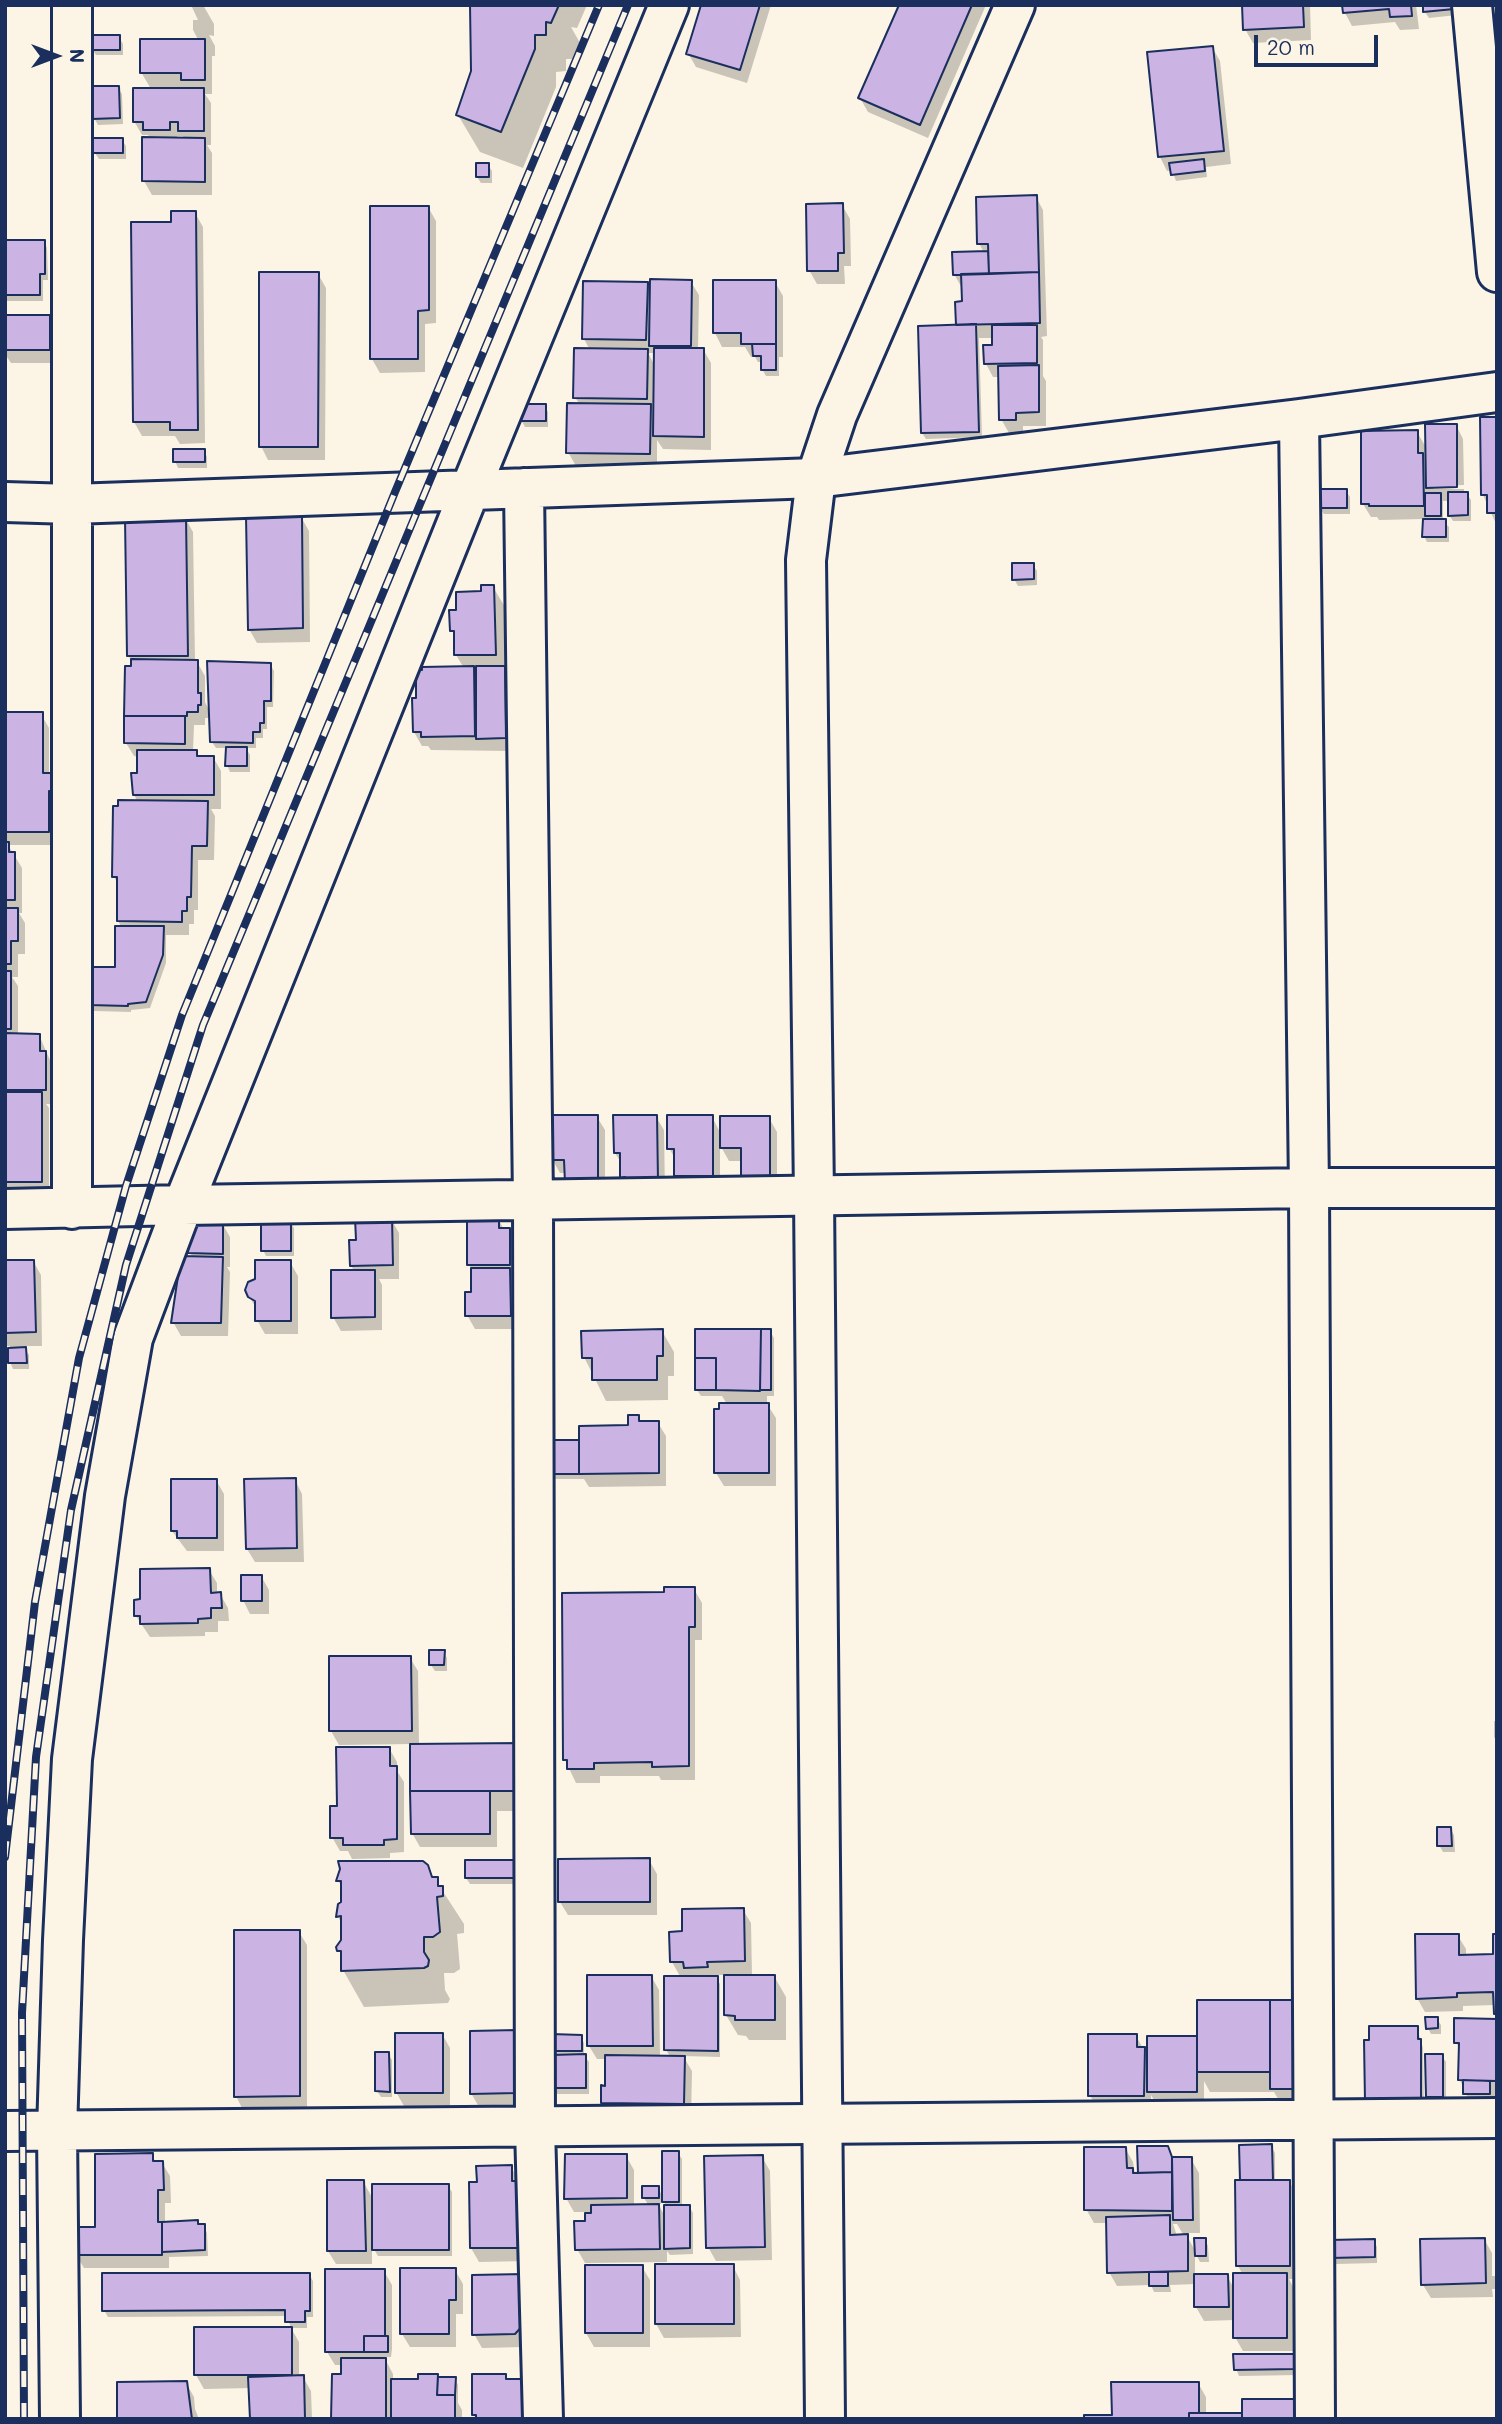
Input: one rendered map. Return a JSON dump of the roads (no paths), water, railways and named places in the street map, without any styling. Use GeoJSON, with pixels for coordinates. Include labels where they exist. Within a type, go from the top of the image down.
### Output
{"type":"FeatureCollection","features":[{"type":"Feature","properties":{"kind":"street"},"geometry":{"type":"LineString","coordinates":[[72,5],[72,1209]]}},
{"type":"Feature","properties":{"kind":"street"},"geometry":{"type":"LineString","coordinates":[[60,2419],[57,2131],[72,1759],[105,1496],[133,1338],[183,1205],[470,490],[669,5]]}},
{"type":"Feature","properties":{"kind":"street"},"geometry":{"type":"LineString","coordinates":[[825,2419],[806,560],[816,478],[837,415],[1015,5]]}},
{"type":"Feature","properties":{"kind":"street"},"geometry":{"type":"LineString","coordinates":[[1472,5],[1497,272]]}},
{"type":"Feature","properties":{"kind":"street"},"geometry":{"type":"LineString","coordinates":[[5,502],[72,504],[816,478],[1497,392]]}},
{"type":"Feature","properties":{"kind":"street"},"geometry":{"type":"LineString","coordinates":[[1299,418],[1309,1188],[1315,2419]]}},
{"type":"Feature","properties":{"kind":"street"},"geometry":{"type":"LineString","coordinates":[[524,488],[533,1200],[535,2128],[543,2419]]}},
{"type":"Feature","properties":{"kind":"street"},"geometry":{"type":"LineString","coordinates":[[5,1209],[1309,1188],[1497,1188]]}},
{"type":"Feature","properties":{"kind":"street"},"geometry":{"type":"LineString","coordinates":[[5,2131],[822,2126],[1497,2118]]}},
{"type":"Feature","properties":{"kind":"railway"},"geometry":{"type":"LineString","coordinates":[[5,1857],[35,1602],[79,1358],[126,1186],[182,1015],[395,492],[599,5]]}},
{"type":"Feature","properties":{"kind":"railway"},"geometry":{"type":"LineString","coordinates":[[24,2419],[22,2013],[36,1757],[71,1510],[126,1265],[203,1025],[628,5]]}}]}
